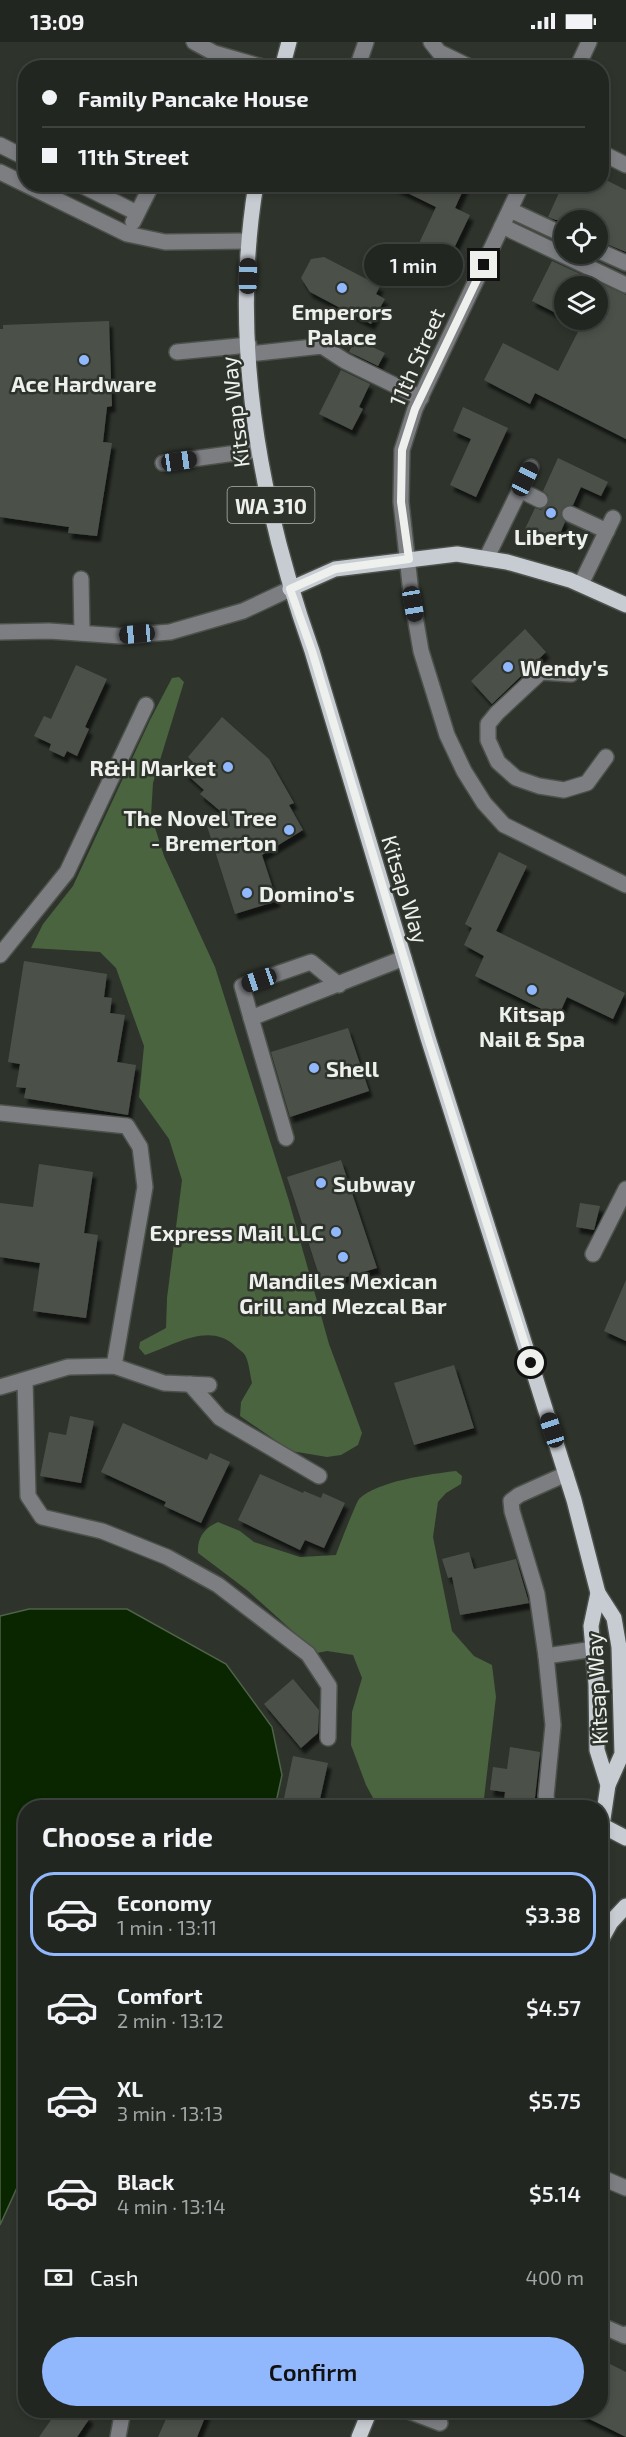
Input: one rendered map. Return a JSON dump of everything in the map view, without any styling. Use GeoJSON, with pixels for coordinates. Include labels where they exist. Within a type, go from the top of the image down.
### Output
{"type":"FeatureCollection","features":[{"type":"Feature","properties":{"kind":"main road"},"geometry":{"type":"LineString","coordinates":[[284,60],[289,42]]}},
{"type":"Feature","properties":{"kind":"main road","name":"Kitsap Way"},"geometry":{"type":"LineString","coordinates":[[255,192],[249,241],[249,349],[251,396],[258,450],[290,589],[312,651],[404,958],[566,1474],[598,1593],[614,1618],[619,1647],[622,1692],[622,1754],[608,1785],[606,1800]]}},
{"type":"Feature","properties":{"kind":"main road"},"geometry":{"type":"LineString","coordinates":[[290,589],[335,569],[458,554],[507,562],[581,585],[626,605]]}},
{"type":"Feature","properties":{"kind":"main road","name":"Kitsap Way"},"geometry":{"type":"LineString","coordinates":[[598,1593],[591,1626],[594,1649],[597,1750],[608,1785]]}},
{"type":"Feature","properties":{"kind":"main road"},"geometry":{"type":"LineString","coordinates":[[608,1832],[626,1838]]}},
{"type":"Feature","properties":{"kind":"main road"},"geometry":{"type":"LineString","coordinates":[[608,1927],[626,1906]]}},
{"type":"Feature","properties":{"kind":"main road"},"geometry":{"type":"LineString","coordinates":[[359,2437],[367,2418]]}},
{"type":"Feature","properties":{"kind":"street"},"geometry":{"type":"LineString","coordinates":[[194,42],[214,53],[238,60]]}},
{"type":"Feature","properties":{"kind":"street"},"geometry":{"type":"LineString","coordinates":[[360,60],[366,42]]}},
{"type":"Feature","properties":{"kind":"street"},"geometry":{"type":"LineString","coordinates":[[431,42],[439,52],[456,60]]}},
{"type":"Feature","properties":{"kind":"street"},"geometry":{"type":"LineString","coordinates":[[582,60],[590,42]]}},
{"type":"Feature","properties":{"kind":"street"},"geometry":{"type":"LineString","coordinates":[[0,145],[18,154]]}},
{"type":"Feature","properties":{"kind":"street"},"geometry":{"type":"LineString","coordinates":[[609,156],[626,165]]}},
{"type":"Feature","properties":{"kind":"street"},"geometry":{"type":"LineString","coordinates":[[0,172],[18,181]]}},
{"type":"Feature","properties":{"kind":"street"},"geometry":{"type":"LineString","coordinates":[[41,192],[127,234],[165,242],[249,241]]}},
{"type":"Feature","properties":{"kind":"street"},"geometry":{"type":"LineString","coordinates":[[95,192],[137,213]]}},
{"type":"Feature","properties":{"kind":"street"},"geometry":{"type":"LineString","coordinates":[[127,234],[148,192]]}},
{"type":"Feature","properties":{"kind":"street","name":"11th Street"},"geometry":{"type":"LineString","coordinates":[[518,192],[421,398],[402,450],[401,502],[411,593],[421,651],[447,735],[464,771],[484,803],[504,825],[626,885]]}},
{"type":"Feature","properties":{"kind":"street"},"geometry":{"type":"LineString","coordinates":[[510,210],[554,230]]}},
{"type":"Feature","properties":{"kind":"street"},"geometry":{"type":"LineString","coordinates":[[502,226],[626,285]]}},
{"type":"Feature","properties":{"kind":"street"},"geometry":{"type":"LineString","coordinates":[[608,255],[626,263]]}},
{"type":"Feature","properties":{"kind":"street"},"geometry":{"type":"LineString","coordinates":[[177,351],[322,346],[345,361],[421,398]]}},
{"type":"Feature","properties":{"kind":"street"},"geometry":{"type":"LineString","coordinates":[[163,463],[258,450]]}},
{"type":"Feature","properties":{"kind":"street"},"geometry":{"type":"LineString","coordinates":[[486,559],[531,467]]}},
{"type":"Feature","properties":{"kind":"street"},"geometry":{"type":"LineString","coordinates":[[519,490],[540,500]]}},
{"type":"Feature","properties":{"kind":"street"},"geometry":{"type":"LineString","coordinates":[[570,514],[610,524],[581,585]]}},
{"type":"Feature","properties":{"kind":"street"},"geometry":{"type":"LineString","coordinates":[[81,579],[82,633]]}},
{"type":"Feature","properties":{"kind":"street"},"geometry":{"type":"LineString","coordinates":[[0,632],[49,631],[121,636],[170,632],[243,611],[290,589]]}},
{"type":"Feature","properties":{"kind":"street"},"geometry":{"type":"LineString","coordinates":[[571,674],[541,672],[488,724],[488,740],[498,762],[516,778],[539,786],[564,790],[586,783],[606,757]]}},
{"type":"Feature","properties":{"kind":"street"},"geometry":{"type":"LineString","coordinates":[[0,954],[67,872],[146,705]]}},
{"type":"Feature","properties":{"kind":"street"},"geometry":{"type":"LineString","coordinates":[[251,1018],[404,958]]}},
{"type":"Feature","properties":{"kind":"street"},"geometry":{"type":"LineString","coordinates":[[286,1138],[242,986],[310,962],[339,984]]}},
{"type":"Feature","properties":{"kind":"street"},"geometry":{"type":"LineString","coordinates":[[0,1113],[128,1126],[140,1147],[145,1187],[114,1366]]}},
{"type":"Feature","properties":{"kind":"street"},"geometry":{"type":"LineString","coordinates":[[593,1254],[626,1188]]}},
{"type":"Feature","properties":{"kind":"street"},"geometry":{"type":"LineString","coordinates":[[0,1387],[68,1367],[114,1366],[164,1383],[208,1385]]}},
{"type":"Feature","properties":{"kind":"street"},"geometry":{"type":"LineString","coordinates":[[26,1381],[28,1496],[42,1517],[102,1531],[167,1557],[218,1585],[308,1654],[329,1686],[328,1738]]}},
{"type":"Feature","properties":{"kind":"street"},"geometry":{"type":"LineString","coordinates":[[190,1384],[220,1418],[319,1476]]}},
{"type":"Feature","properties":{"kind":"street"},"geometry":{"type":"LineString","coordinates":[[547,1800],[553,1725],[546,1656],[537,1594],[511,1501],[526,1491],[566,1474]]}},
{"type":"Feature","properties":{"kind":"street"},"geometry":{"type":"LineString","coordinates":[[546,1656],[594,1649]]}},
{"type":"Feature","properties":{"kind":"street"},"geometry":{"type":"LineString","coordinates":[[608,2180],[626,2188]]}},
{"type":"Feature","properties":{"kind":"street"},"geometry":{"type":"LineString","coordinates":[[608,2329],[625,2336],[626,2334]]}},
{"type":"Feature","properties":{"kind":"street"},"geometry":{"type":"LineString","coordinates":[[118,2437],[122,2418]]}},
{"type":"Feature","properties":{"kind":"street"},"geometry":{"type":"LineString","coordinates":[[427,2418],[440,2423]]}},
{"type":"Feature","properties":{"kind":"shaded area"},"geometry":{"type":"Polygon","coordinates":[[[179,677],[184,682],[153,783],[151,815],[164,856],[215,967],[289,1201],[329,1344],[362,1433],[358,1445],[341,1455],[327,1457],[291,1451],[240,1416],[241,1402],[252,1383],[244,1354],[224,1338],[202,1336],[190,1338],[145,1355],[139,1348],[140,1342],[166,1328],[167,1298],[182,1180],[169,1139],[139,1097],[144,1046],[116,968],[100,952],[31,948],[43,924],[73,886],[150,720],[172,678],[179,677]]]}},
{"type":"Feature","properties":{"kind":"shaded area"},"geometry":{"type":"Polygon","coordinates":[[[456,1471],[462,1476],[461,1484],[446,1493],[438,1502],[433,1537],[452,1631],[474,1656],[492,1665],[496,1697],[484,1800],[374,1800],[351,1745],[352,1712],[362,1678],[353,1655],[327,1651],[317,1653],[247,1590],[198,1553],[199,1543],[205,1530],[218,1522],[240,1531],[254,1542],[300,1557],[336,1555],[359,1499],[378,1487],[456,1471]]]}},
{"type":"Feature","properties":{"kind":"shaded area"},"geometry":{"type":"Polygon","coordinates":[[[29,1609],[127,1609],[226,1664],[272,1727],[282,1775],[277,1800],[18,1800],[18,2185],[0,2225],[0,1616],[29,1609]]]}},
{"type":"Feature","properties":{"kind":"building"},"geometry":{"type":"Polygon","coordinates":[[[609,182],[626,190],[626,252],[608,245],[608,210],[554,210],[554,219],[548,217],[559,192],[609,192],[609,182]]]}},
{"type":"Feature","properties":{"kind":"building"},"geometry":{"type":"Polygon","coordinates":[[[405,192],[462,192],[455,208],[470,215],[444,269],[414,254],[436,207],[405,192]]]}},
{"type":"Feature","properties":{"kind":"building"},"geometry":{"type":"Polygon","coordinates":[[[324,257],[380,286],[376,294],[385,299],[371,324],[310,292],[301,278],[311,259],[324,257]]]}},
{"type":"Feature","properties":{"kind":"building"},"geometry":{"type":"Polygon","coordinates":[[[552,261],[554,264],[585,276],[554,276],[554,312],[532,301],[552,261]]]}},
{"type":"Feature","properties":{"kind":"building"},"geometry":{"type":"Polygon","coordinates":[[[608,287],[626,295],[626,439],[535,393],[530,404],[484,380],[503,343],[558,371],[579,330],[608,330],[608,287]]]}},
{"type":"Feature","properties":{"kind":"building"},"geometry":{"type":"Polygon","coordinates":[[[109,321],[112,406],[107,407],[103,442],[112,443],[97,536],[68,533],[69,527],[0,517],[0,329],[3,329],[3,325],[109,321]]]}},
{"type":"Feature","properties":{"kind":"building"},"geometry":{"type":"Polygon","coordinates":[[[356,339],[385,353],[378,366],[349,352],[356,339]]]}},
{"type":"Feature","properties":{"kind":"building"},"geometry":{"type":"Polygon","coordinates":[[[341,370],[370,384],[359,407],[363,409],[352,430],[319,414],[341,370]]]}},
{"type":"Feature","properties":{"kind":"building"},"geometry":{"type":"Polygon","coordinates":[[[463,407],[508,428],[476,497],[450,485],[471,439],[453,431],[463,407]]]}},
{"type":"Feature","properties":{"kind":"building","name":"Liberty"},"geometry":{"type":"Polygon","coordinates":[[[558,458],[608,482],[601,496],[581,487],[573,505],[564,506],[560,514],[565,522],[556,543],[525,529],[535,508],[541,510],[549,504],[548,495],[543,491],[558,458]]]}},
{"type":"Feature","properties":{"kind":"building"},"geometry":{"type":"Polygon","coordinates":[[[525,629],[546,652],[492,704],[471,681],[525,629]]]}},
{"type":"Feature","properties":{"kind":"building"},"geometry":{"type":"Polygon","coordinates":[[[76,665],[107,679],[85,727],[89,729],[77,756],[67,751],[64,757],[49,750],[51,744],[34,736],[44,716],[51,719],[76,665]]]}},
{"type":"Feature","properties":{"kind":"building"},"geometry":{"type":"Polygon","coordinates":[[[222,717],[269,759],[294,803],[289,805],[303,830],[262,855],[277,901],[235,914],[207,826],[225,815],[200,794],[204,790],[184,772],[193,762],[188,757],[222,717]]]}},
{"type":"Feature","properties":{"kind":"building"},"geometry":{"type":"Polygon","coordinates":[[[499,852],[527,866],[496,931],[625,993],[613,1019],[567,997],[558,1017],[475,976],[484,956],[464,945],[472,928],[465,924],[499,852]]]}},
{"type":"Feature","properties":{"kind":"building"},"geometry":{"type":"Polygon","coordinates":[[[24,961],[107,974],[104,997],[112,998],[110,1013],[125,1015],[117,1062],[136,1065],[128,1115],[24,1098],[26,1088],[16,1087],[20,1064],[8,1062],[24,961]]]}},
{"type":"Feature","properties":{"kind":"building"},"geometry":{"type":"Polygon","coordinates":[[[348,1028],[369,1091],[290,1117],[271,1052],[348,1028]]]}},
{"type":"Feature","properties":{"kind":"building"},"geometry":{"type":"Polygon","coordinates":[[[341,1160],[377,1268],[322,1284],[287,1177],[341,1160]]]}},
{"type":"Feature","properties":{"kind":"building"},"geometry":{"type":"Polygon","coordinates":[[[39,1164],[93,1172],[84,1233],[98,1235],[86,1318],[33,1311],[40,1263],[0,1257],[0,1203],[33,1207],[39,1164]]]}},
{"type":"Feature","properties":{"kind":"building"},"geometry":{"type":"Polygon","coordinates":[[[580,1203],[600,1206],[594,1230],[576,1227],[580,1203]]]}},
{"type":"Feature","properties":{"kind":"building"},"geometry":{"type":"Polygon","coordinates":[[[626,1280],[626,1341],[604,1331],[626,1280]]]}},
{"type":"Feature","properties":{"kind":"building"},"geometry":{"type":"Polygon","coordinates":[[[454,1365],[474,1428],[414,1445],[394,1383],[454,1365]]]}},
{"type":"Feature","properties":{"kind":"building"},"geometry":{"type":"Polygon","coordinates":[[[70,1416],[94,1421],[81,1483],[40,1476],[49,1432],[66,1435],[70,1416]]]}},
{"type":"Feature","properties":{"kind":"building"},"geometry":{"type":"Polygon","coordinates":[[[123,1423],[207,1460],[210,1453],[230,1462],[201,1523],[164,1506],[166,1502],[101,1472],[123,1423]]]}},
{"type":"Feature","properties":{"kind":"building"},"geometry":{"type":"Polygon","coordinates":[[[260,1474],[303,1493],[304,1491],[321,1498],[323,1493],[345,1503],[324,1548],[305,1540],[300,1550],[238,1520],[260,1474]]]}},
{"type":"Feature","properties":{"kind":"building"},"geometry":{"type":"Polygon","coordinates":[[[469,1552],[474,1569],[516,1559],[529,1603],[460,1615],[452,1577],[448,1578],[442,1559],[469,1552]]]}},
{"type":"Feature","properties":{"kind":"building"},"geometry":{"type":"Polygon","coordinates":[[[293,1679],[319,1710],[318,1733],[301,1748],[264,1704],[293,1679]]]}},
{"type":"Feature","properties":{"kind":"building"},"geometry":{"type":"Polygon","coordinates":[[[510,1747],[540,1752],[535,1800],[504,1800],[505,1792],[490,1790],[493,1767],[507,1769],[510,1747]]]}},
{"type":"Feature","properties":{"kind":"building"},"geometry":{"type":"Polygon","coordinates":[[[293,1756],[328,1763],[320,1800],[284,1800],[293,1756]]]}},
{"type":"Feature","properties":{"kind":"building"},"geometry":{"type":"Polygon","coordinates":[[[608,2363],[626,2372],[626,2437],[587,2418],[608,2418],[608,2363]]]}},
{"type":"Feature","properties":{"kind":"building"},"geometry":{"type":"Polygon","coordinates":[[[52,2418],[90,2418],[77,2437],[39,2437],[52,2418]]]}},
{"type":"Feature","properties":{"kind":"building"},"geometry":{"type":"Polygon","coordinates":[[[166,2418],[205,2418],[197,2437],[158,2437],[166,2418]]]}},
{"type":"Feature","properties":{"kind":"tunnel"},"geometry":{"type":"LineString","coordinates":[[540,500],[570,514]]}},
{"type":"Feature","properties":{"kind":"place","name":"Emperors Palace"},"geometry":{"type":"Point","coordinates":[342,288]}},
{"type":"Feature","properties":{"kind":"place","name":"Ace Hardware"},"geometry":{"type":"Point","coordinates":[84,360]}},
{"type":"Feature","properties":{"kind":"place","name":"Liberty"},"geometry":{"type":"Point","coordinates":[551,513]}},
{"type":"Feature","properties":{"kind":"place","name":"Wendy's"},"geometry":{"type":"Point","coordinates":[508,667]}},
{"type":"Feature","properties":{"kind":"place","name":"R&H Market"},"geometry":{"type":"Point","coordinates":[228,767]}},
{"type":"Feature","properties":{"kind":"place","name":"The Novel Tree - Bremerton"},"geometry":{"type":"Point","coordinates":[289,830]}},
{"type":"Feature","properties":{"kind":"place","name":"Domino's"},"geometry":{"type":"Point","coordinates":[247,893]}},
{"type":"Feature","properties":{"kind":"place","name":"Kitsap Nail & Spa"},"geometry":{"type":"Point","coordinates":[532,990]}},
{"type":"Feature","properties":{"kind":"place","name":"Shell"},"geometry":{"type":"Point","coordinates":[314,1068]}},
{"type":"Feature","properties":{"kind":"place","name":"Subway"},"geometry":{"type":"Point","coordinates":[321,1183]}},
{"type":"Feature","properties":{"kind":"place","name":"Express Mail LLC"},"geometry":{"type":"Point","coordinates":[336,1232]}},
{"type":"Feature","properties":{"kind":"place","name":"Mandiles Mexican Grill and Mezcal Bar"},"geometry":{"type":"Point","coordinates":[343,1257]}},
{"type":"Feature","properties":{"kind":"route"},"geometry":{"type":"LineString","coordinates":[[484,265],[415,409],[402,450],[401,502],[409,559],[335,569],[290,589],[312,651],[428,1038],[531,1363]]}}]}
